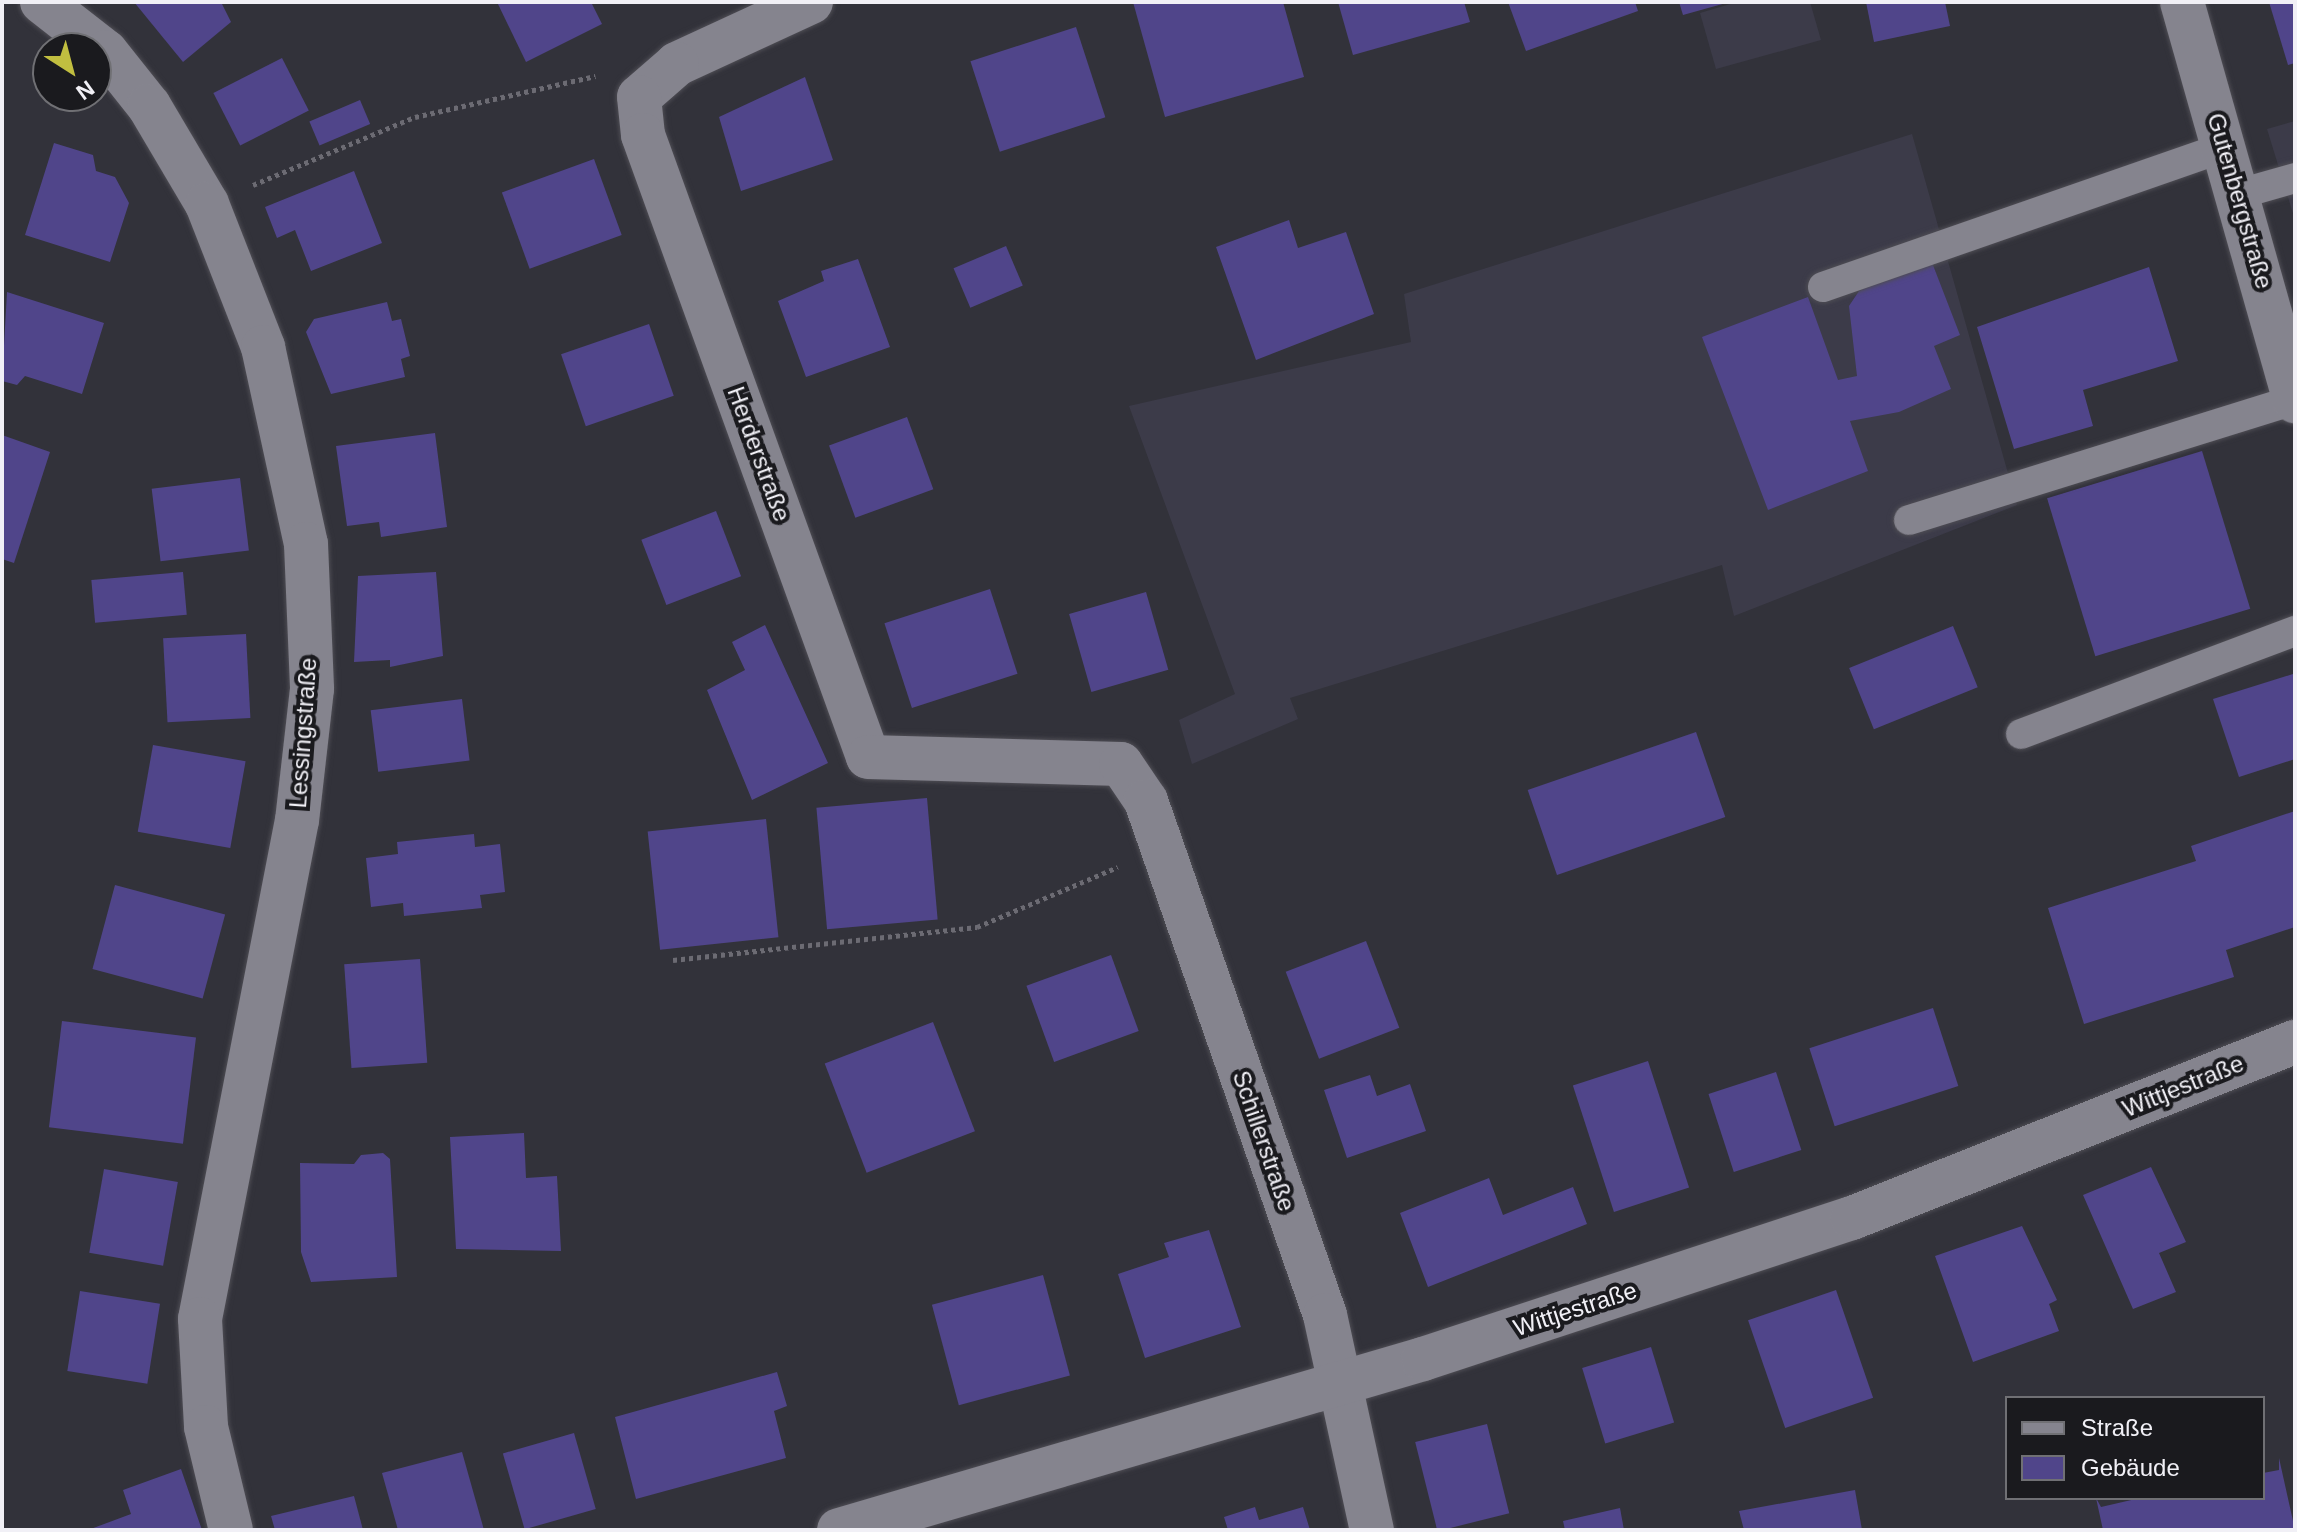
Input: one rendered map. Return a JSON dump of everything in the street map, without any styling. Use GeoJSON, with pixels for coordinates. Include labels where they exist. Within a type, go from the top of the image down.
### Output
{"type":"FeatureCollection","features":[{"type":"Feature","properties":{"kind":"street","name":"Lessingstraße"},"geometry":{"type":"LineString","coordinates":[[42,2],[106,52],[149,106],[207,204],[263,347],[306,544],[312,689],[297,820],[200,1319],[206,1427],[231,1530]]}},
{"type":"Feature","properties":{"kind":"street"},"geometry":{"type":"LineString","coordinates":[[639,97],[677,64],[811,2]]}},
{"type":"Feature","properties":{"kind":"street","name":"Gutenbergstraße"},"geometry":{"type":"LineString","coordinates":[[2182,2],[2295,400]]}},
{"type":"Feature","properties":{"kind":"street","name":"Herderstraße"},"geometry":{"type":"LineString","coordinates":[[639,97],[643,135],[868,757],[1121,764]]}},
{"type":"Feature","properties":{"kind":"street","name":"Schillerstraße"},"geometry":{"type":"LineString","coordinates":[[1121,764],[1162,847],[1325,1315],[1372,1530]]}},
{"type":"Feature","properties":{"kind":"street","name":"Wittjestraße"},"geometry":{"type":"LineString","coordinates":[[839,1530],[1341,1382],[1852,1218],[2295,1042]]}},
{"type":"Feature","properties":{"kind":"lane"},"geometry":{"type":"LineString","coordinates":[[1823,287],[2225,147]]}},
{"type":"Feature","properties":{"kind":"lane"},"geometry":{"type":"LineString","coordinates":[[2239,194],[2295,178]]}},
{"type":"Feature","properties":{"kind":"lane"},"geometry":{"type":"LineString","coordinates":[[1909,520],[2295,400]]}},
{"type":"Feature","properties":{"kind":"lane"},"geometry":{"type":"LineString","coordinates":[[2021,734],[2295,631]]}},
{"type":"Feature","properties":{"kind":"path"},"geometry":{"type":"LineString","coordinates":[[207,204],[415,117],[496,94],[587,73],[639,97]]}},
{"type":"Feature","properties":{"kind":"path"},"geometry":{"type":"LineString","coordinates":[[673,960],[977,927],[1162,847]]}},
{"type":"Feature","properties":{"kind":"shaded area"},"geometry":{"type":"Polygon","coordinates":[[[1737,2],[1810,2],[1821,40],[1716,69],[1700,13],[1737,2]]]}},
{"type":"Feature","properties":{"kind":"shaded area"},"geometry":{"type":"Polygon","coordinates":[[[2295,121],[2295,220],[2267,129],[2295,121]]]}},
{"type":"Feature","properties":{"kind":"shaded area"},"geometry":{"type":"Polygon","coordinates":[[[1912,134],[2017,505],[1734,616],[1722,565],[1290,698],[1298,719],[1192,764],[1179,720],[1235,694],[1129,406],[1411,342],[1404,294],[1912,134]]]}},
{"type":"Feature","properties":{"kind":"building"},"geometry":{"type":"Polygon","coordinates":[[[134,2],[221,2],[231,22],[183,62],[134,2]]]}},
{"type":"Feature","properties":{"kind":"building"},"geometry":{"type":"Polygon","coordinates":[[[497,2],[591,2],[602,24],[526,62],[497,2]]]}},
{"type":"Feature","properties":{"kind":"building"},"geometry":{"type":"Polygon","coordinates":[[[1133,2],[1283,2],[1304,77],[1165,117],[1133,2]]]}},
{"type":"Feature","properties":{"kind":"building"},"geometry":{"type":"Polygon","coordinates":[[[1338,2],[1464,2],[1470,22],[1353,55],[1338,2]]]}},
{"type":"Feature","properties":{"kind":"building"},"geometry":{"type":"Polygon","coordinates":[[[1508,2],[1635,2],[1638,11],[1526,51],[1508,2]]]}},
{"type":"Feature","properties":{"kind":"building"},"geometry":{"type":"Polygon","coordinates":[[[1679,2],[1726,2],[1726,3],[1683,15],[1679,2]]]}},
{"type":"Feature","properties":{"kind":"building"},"geometry":{"type":"Polygon","coordinates":[[[1866,2],[1945,2],[1950,26],[1874,42],[1866,2]]]}},
{"type":"Feature","properties":{"kind":"building"},"geometry":{"type":"Polygon","coordinates":[[[2269,2],[2295,2],[2295,63],[2288,65],[2269,2]]]}},
{"type":"Feature","properties":{"kind":"building"},"geometry":{"type":"Polygon","coordinates":[[[1076,27],[1105,117],[1000,152],[970,61],[1076,27]]]}},
{"type":"Feature","properties":{"kind":"building"},"geometry":{"type":"Polygon","coordinates":[[[282,58],[309,111],[240,146],[213,93],[282,58]]]}},
{"type":"Feature","properties":{"kind":"building"},"geometry":{"type":"Polygon","coordinates":[[[805,77],[833,160],[741,191],[719,117],[805,77]]]}},
{"type":"Feature","properties":{"kind":"building"},"geometry":{"type":"Polygon","coordinates":[[[360,100],[370,124],[320,145],[309,121],[360,100]]]}},
{"type":"Feature","properties":{"kind":"building"},"geometry":{"type":"Polygon","coordinates":[[[54,143],[93,155],[96,171],[115,177],[129,203],[110,262],[25,235],[54,143]]]}},
{"type":"Feature","properties":{"kind":"building"},"geometry":{"type":"Polygon","coordinates":[[[594,159],[622,235],[530,269],[502,193],[594,159]]]}},
{"type":"Feature","properties":{"kind":"building"},"geometry":{"type":"Polygon","coordinates":[[[354,171],[382,243],[311,271],[295,230],[277,238],[265,207],[354,171]]]}},
{"type":"Feature","properties":{"kind":"building"},"geometry":{"type":"Polygon","coordinates":[[[1289,220],[1298,248],[1346,232],[1374,314],[1256,360],[1216,247],[1289,220]]]}},
{"type":"Feature","properties":{"kind":"building"},"geometry":{"type":"Polygon","coordinates":[[[1006,246],[1023,286],[970,308],[954,268],[1006,246]]]}},
{"type":"Feature","properties":{"kind":"building"},"geometry":{"type":"Polygon","coordinates":[[[858,259],[890,347],[806,377],[778,301],[824,281],[821,271],[858,259]]]}},
{"type":"Feature","properties":{"kind":"building"},"geometry":{"type":"Polygon","coordinates":[[[1931,260],[1960,335],[1934,346],[1951,389],[1899,412],[1850,421],[1868,471],[1768,510],[1702,337],[1808,297],[1838,380],[1857,376],[1849,306],[1859,291],[1931,260]]]}},
{"type":"Feature","properties":{"kind":"building"},"geometry":{"type":"Polygon","coordinates":[[[2149,267],[2178,361],[2083,390],[2093,426],[2014,449],[1977,327],[2149,267]]]}},
{"type":"Feature","properties":{"kind":"building"},"geometry":{"type":"Polygon","coordinates":[[[7,292],[104,323],[82,394],[25,376],[17,385],[2,381],[7,292]]]}},
{"type":"Feature","properties":{"kind":"building"},"geometry":{"type":"Polygon","coordinates":[[[387,302],[392,321],[401,319],[410,356],[401,359],[405,377],[331,394],[306,332],[314,319],[387,302]]]}},
{"type":"Feature","properties":{"kind":"building"},"geometry":{"type":"Polygon","coordinates":[[[649,324],[674,396],[586,426],[561,354],[649,324]]]}},
{"type":"Feature","properties":{"kind":"building"},"geometry":{"type":"Polygon","coordinates":[[[907,417],[933,489],[855,518],[829,445],[907,417]]]}},
{"type":"Feature","properties":{"kind":"building"},"geometry":{"type":"Polygon","coordinates":[[[435,433],[447,527],[381,537],[379,522],[347,526],[336,446],[435,433]]]}},
{"type":"Feature","properties":{"kind":"building"},"geometry":{"type":"Polygon","coordinates":[[[2,435],[50,452],[14,563],[2,559],[2,435]]]}},
{"type":"Feature","properties":{"kind":"building"},"geometry":{"type":"Polygon","coordinates":[[[2202,451],[2250,609],[2095,656],[2047,498],[2202,451]]]}},
{"type":"Feature","properties":{"kind":"building"},"geometry":{"type":"Polygon","coordinates":[[[240,478],[249,550],[161,561],[152,489],[240,478]]]}},
{"type":"Feature","properties":{"kind":"building"},"geometry":{"type":"Polygon","coordinates":[[[716,511],[741,576],[666,605],[641,540],[716,511]]]}},
{"type":"Feature","properties":{"kind":"building"},"geometry":{"type":"Polygon","coordinates":[[[183,572],[187,615],[95,623],[91,580],[183,572]]]}},
{"type":"Feature","properties":{"kind":"building"},"geometry":{"type":"Polygon","coordinates":[[[436,572],[443,656],[390,667],[390,660],[354,662],[358,576],[436,572]]]}},
{"type":"Feature","properties":{"kind":"building"},"geometry":{"type":"Polygon","coordinates":[[[990,589],[1018,674],[912,708],[884,623],[990,589]]]}},
{"type":"Feature","properties":{"kind":"building"},"geometry":{"type":"Polygon","coordinates":[[[1146,592],[1168,670],[1091,692],[1069,614],[1146,592]]]}},
{"type":"Feature","properties":{"kind":"building"},"geometry":{"type":"Polygon","coordinates":[[[765,625],[828,763],[752,800],[707,690],[745,670],[732,642],[765,625]]]}},
{"type":"Feature","properties":{"kind":"building"},"geometry":{"type":"Polygon","coordinates":[[[1953,626],[1978,687],[1874,729],[1849,668],[1953,626]]]}},
{"type":"Feature","properties":{"kind":"building"},"geometry":{"type":"Polygon","coordinates":[[[246,634],[250,718],[168,722],[163,638],[246,634]]]}},
{"type":"Feature","properties":{"kind":"building"},"geometry":{"type":"Polygon","coordinates":[[[2293,674],[2295,759],[2239,777],[2213,699],[2293,674]]]}},
{"type":"Feature","properties":{"kind":"building"},"geometry":{"type":"Polygon","coordinates":[[[462,699],[470,761],[378,772],[371,710],[462,699]]]}},
{"type":"Feature","properties":{"kind":"building"},"geometry":{"type":"Polygon","coordinates":[[[1696,732],[1725,817],[1557,875],[1528,790],[1696,732]]]}},
{"type":"Feature","properties":{"kind":"building"},"geometry":{"type":"Polygon","coordinates":[[[153,745],[246,761],[230,848],[138,832],[153,745]]]}},
{"type":"Feature","properties":{"kind":"building"},"geometry":{"type":"Polygon","coordinates":[[[927,798],[938,920],[827,929],[816,808],[927,798]]]}},
{"type":"Feature","properties":{"kind":"building"},"geometry":{"type":"Polygon","coordinates":[[[2295,811],[2295,927],[2226,950],[2234,977],[2084,1024],[2048,908],[2196,861],[2191,846],[2295,811]]]}},
{"type":"Feature","properties":{"kind":"building"},"geometry":{"type":"Polygon","coordinates":[[[766,819],[778,937],[660,950],[648,831],[766,819]]]}},
{"type":"Feature","properties":{"kind":"building"},"geometry":{"type":"Polygon","coordinates":[[[474,834],[475,847],[500,844],[505,892],[480,895],[482,908],[404,916],[403,903],[371,907],[366,858],[398,854],[397,842],[474,834]]]}},
{"type":"Feature","properties":{"kind":"building"},"geometry":{"type":"Polygon","coordinates":[[[115,885],[225,915],[203,999],[92,969],[115,885]]]}},
{"type":"Feature","properties":{"kind":"building"},"geometry":{"type":"Polygon","coordinates":[[[1366,941],[1399,1028],[1319,1059],[1286,972],[1366,941]]]}},
{"type":"Feature","properties":{"kind":"building"},"geometry":{"type":"Polygon","coordinates":[[[1111,955],[1139,1031],[1054,1062],[1026,986],[1111,955]]]}},
{"type":"Feature","properties":{"kind":"building"},"geometry":{"type":"Polygon","coordinates":[[[420,959],[427,1063],[351,1068],[344,964],[420,959]]]}},
{"type":"Feature","properties":{"kind":"building"},"geometry":{"type":"Polygon","coordinates":[[[1933,1008],[1958,1086],[1835,1126],[1809,1048],[1933,1008]]]}},
{"type":"Feature","properties":{"kind":"building"},"geometry":{"type":"Polygon","coordinates":[[[62,1021],[196,1037],[183,1144],[49,1127],[62,1021]]]}},
{"type":"Feature","properties":{"kind":"building"},"geometry":{"type":"Polygon","coordinates":[[[933,1022],[975,1131],[867,1173],[825,1064],[933,1022]]]}},
{"type":"Feature","properties":{"kind":"building"},"geometry":{"type":"Polygon","coordinates":[[[1648,1061],[1689,1187],[1614,1212],[1573,1085],[1648,1061]]]}},
{"type":"Feature","properties":{"kind":"building"},"geometry":{"type":"Polygon","coordinates":[[[1776,1072],[1801,1150],[1734,1172],[1708,1094],[1776,1072]]]}},
{"type":"Feature","properties":{"kind":"building"},"geometry":{"type":"Polygon","coordinates":[[[1370,1075],[1377,1096],[1410,1084],[1426,1131],[1347,1158],[1324,1090],[1370,1075]]]}},
{"type":"Feature","properties":{"kind":"building"},"geometry":{"type":"Polygon","coordinates":[[[524,1133],[526,1178],[557,1176],[561,1251],[456,1249],[450,1137],[524,1133]]]}},
{"type":"Feature","properties":{"kind":"building"},"geometry":{"type":"Polygon","coordinates":[[[383,1153],[390,1159],[397,1277],[311,1282],[301,1252],[300,1163],[354,1164],[361,1155],[383,1153]]]}},
{"type":"Feature","properties":{"kind":"building"},"geometry":{"type":"Polygon","coordinates":[[[2151,1167],[2186,1242],[2159,1253],[2176,1292],[2133,1309],[2083,1195],[2151,1167]]]}},
{"type":"Feature","properties":{"kind":"building"},"geometry":{"type":"Polygon","coordinates":[[[104,1169],[178,1182],[163,1266],[89,1253],[104,1169]]]}},
{"type":"Feature","properties":{"kind":"building"},"geometry":{"type":"Polygon","coordinates":[[[1489,1178],[1503,1215],[1573,1187],[1587,1224],[1428,1287],[1400,1213],[1489,1178]]]}},
{"type":"Feature","properties":{"kind":"building"},"geometry":{"type":"Polygon","coordinates":[[[2022,1226],[2057,1300],[2049,1304],[2059,1331],[1973,1362],[1935,1256],[2022,1226]]]}},
{"type":"Feature","properties":{"kind":"building"},"geometry":{"type":"Polygon","coordinates":[[[1209,1230],[1241,1327],[1145,1358],[1118,1274],[1169,1257],[1164,1243],[1209,1230]]]}},
{"type":"Feature","properties":{"kind":"building"},"geometry":{"type":"Polygon","coordinates":[[[1043,1275],[1070,1375],[959,1405],[932,1305],[1043,1275]]]}},
{"type":"Feature","properties":{"kind":"building"},"geometry":{"type":"Polygon","coordinates":[[[1836,1290],[1873,1398],[1785,1428],[1748,1320],[1836,1290]]]}},
{"type":"Feature","properties":{"kind":"building"},"geometry":{"type":"Polygon","coordinates":[[[80,1291],[160,1304],[147,1384],[67,1371],[80,1291]]]}},
{"type":"Feature","properties":{"kind":"building"},"geometry":{"type":"Polygon","coordinates":[[[1651,1347],[1674,1423],[1605,1444],[1582,1368],[1651,1347]]]}},
{"type":"Feature","properties":{"kind":"building"},"geometry":{"type":"Polygon","coordinates":[[[777,1372],[787,1406],[774,1411],[786,1458],[636,1499],[615,1417],[777,1372]]]}},
{"type":"Feature","properties":{"kind":"building"},"geometry":{"type":"Polygon","coordinates":[[[1487,1424],[1509,1513],[1437,1530],[1415,1442],[1487,1424]]]}},
{"type":"Feature","properties":{"kind":"building"},"geometry":{"type":"Polygon","coordinates":[[[574,1433],[596,1509],[525,1529],[503,1453],[574,1433]]]}},
{"type":"Feature","properties":{"kind":"building"},"geometry":{"type":"Polygon","coordinates":[[[462,1452],[484,1530],[398,1530],[382,1473],[462,1452]]]}},
{"type":"Feature","properties":{"kind":"building"},"geometry":{"type":"Polygon","coordinates":[[[2279,1458],[2295,1530],[2103,1530],[2096,1500],[2101,1507],[2131,1500],[2265,1500],[2265,1473],[2279,1470],[2279,1458]]]}},
{"type":"Feature","properties":{"kind":"building"},"geometry":{"type":"Polygon","coordinates":[[[181,1469],[202,1530],[88,1530],[131,1514],[123,1490],[181,1469]]]}},
{"type":"Feature","properties":{"kind":"building"},"geometry":{"type":"Polygon","coordinates":[[[1855,1490],[1862,1530],[1744,1530],[1739,1511],[1855,1490]]]}},
{"type":"Feature","properties":{"kind":"building"},"geometry":{"type":"Polygon","coordinates":[[[354,1496],[363,1530],[275,1530],[271,1516],[354,1496]]]}},
{"type":"Feature","properties":{"kind":"building"},"geometry":{"type":"Polygon","coordinates":[[[1255,1507],[1259,1520],[1303,1507],[1310,1530],[1228,1530],[1224,1517],[1255,1507]]]}},
{"type":"Feature","properties":{"kind":"building"},"geometry":{"type":"Polygon","coordinates":[[[1620,1508],[1624,1530],[1565,1530],[1563,1521],[1620,1508]]]}}]}
